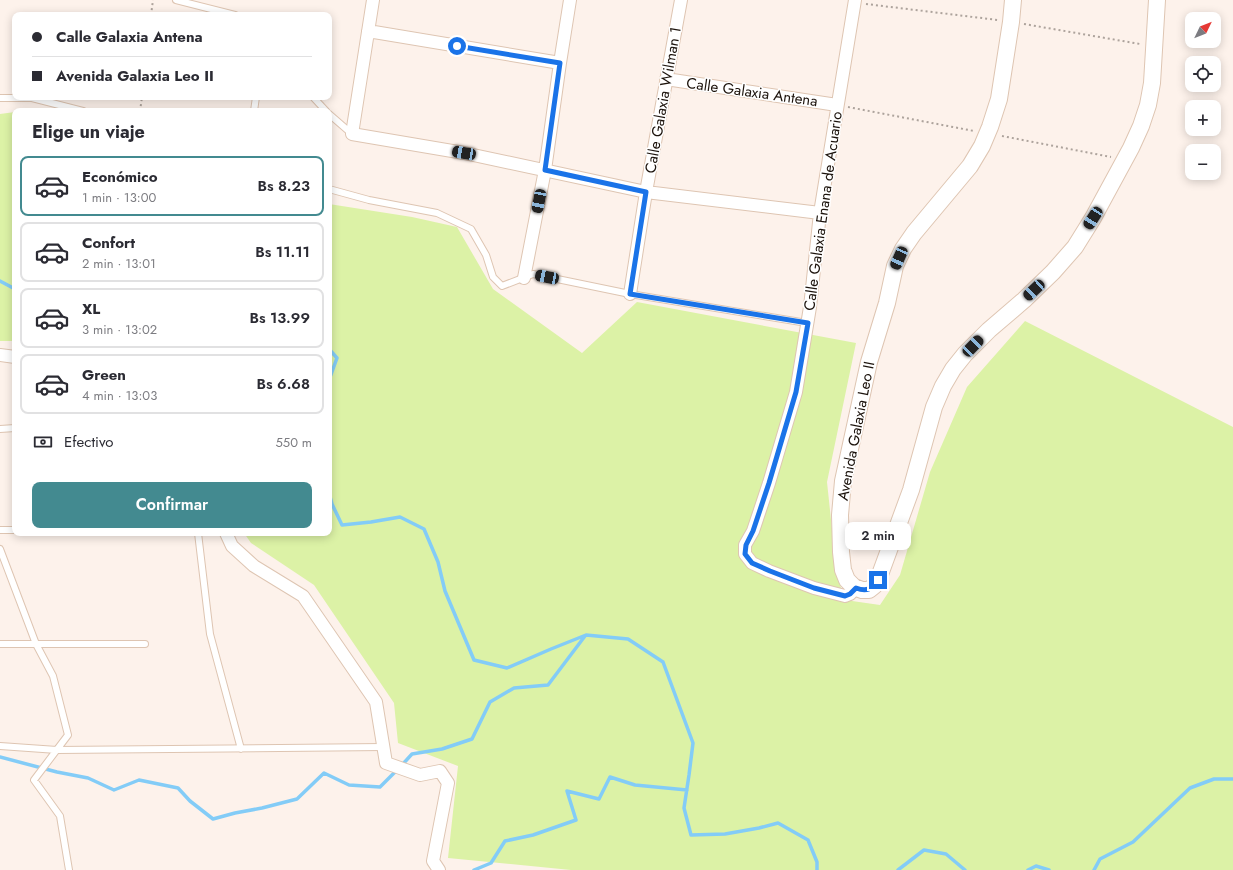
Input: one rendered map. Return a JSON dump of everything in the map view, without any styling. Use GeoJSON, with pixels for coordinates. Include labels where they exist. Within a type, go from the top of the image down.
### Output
{"type":"FeatureCollection","features":[{"type":"Feature","properties":{"kind":"street"},"geometry":{"type":"LineString","coordinates":[[374,0],[352,134],[464,153],[646,192],[820,213]]}},
{"type":"Feature","properties":{"kind":"street"},"geometry":{"type":"LineString","coordinates":[[524,278],[545,170],[570,0]]}},
{"type":"Feature","properties":{"kind":"street","name":"Calle Galaxia Wilman 1"},"geometry":{"type":"LineString","coordinates":[[630,294],[646,192],[681,0]]}},
{"type":"Feature","properties":{"kind":"street","name":"Avenida Galaxia Leo II"},"geometry":{"type":"LineString","coordinates":[[856,588],[847,580],[843,570],[840,515],[843,481],[869,362],[887,303],[895,266],[903,249],[914,233],[970,166],[982,146],[990,127],[999,99],[1012,22],[1013,0]]}},
{"type":"Feature","properties":{"kind":"street"},"geometry":{"type":"LineString","coordinates":[[856,588],[869,590],[878,580],[911,490],[934,407],[943,386],[953,369],[988,330],[1024,300],[1053,272],[1075,247],[1123,164],[1141,126],[1148,105],[1152,83],[1157,0]]}},
{"type":"Feature","properties":{"kind":"street","name":"Calle Galaxia Enana de Acuario"},"geometry":{"type":"LineString","coordinates":[[851,1],[838,105],[820,213],[808,323],[796,392],[769,483],[753,531],[746,545],[745,554],[752,563],[814,588],[845,596],[850,594],[856,588]]}},
{"type":"Feature","properties":{"kind":"street"},"geometry":{"type":"LineString","coordinates":[[368,31],[560,63]]}},
{"type":"Feature","properties":{"kind":"street","name":"Calle Galaxia Antena"},"geometry":{"type":"LineString","coordinates":[[666,80],[838,105]]}},
{"type":"Feature","properties":{"kind":"street"},"geometry":{"type":"LineString","coordinates":[[0,355],[12,357]]}},
{"type":"Feature","properties":{"kind":"street"},"geometry":{"type":"LineString","coordinates":[[227,536],[232,546],[254,566],[303,596],[376,702],[386,763],[420,775],[440,771],[448,783],[433,861],[439,870]]}},
{"type":"Feature","properties":{"kind":"lane"},"geometry":{"type":"LineString","coordinates":[[176,0],[223,12]]}},
{"type":"Feature","properties":{"kind":"lane"},"geometry":{"type":"LineString","coordinates":[[0,98],[12,98]]}},
{"type":"Feature","properties":{"kind":"lane"},"geometry":{"type":"LineString","coordinates":[[40,100],[71,108]]}},
{"type":"Feature","properties":{"kind":"lane"},"geometry":{"type":"LineString","coordinates":[[316,100],[323,108]]}},
{"type":"Feature","properties":{"kind":"lane"},"geometry":{"type":"LineString","coordinates":[[332,117],[352,134]]}},
{"type":"Feature","properties":{"kind":"lane"},"geometry":{"type":"LineString","coordinates":[[332,190],[369,200],[437,213],[471,229],[486,256],[494,277],[502,286],[533,274],[630,294],[808,323]]}},
{"type":"Feature","properties":{"kind":"lane"},"geometry":{"type":"LineString","coordinates":[[0,429],[12,428]]}},
{"type":"Feature","properties":{"kind":"lane"},"geometry":{"type":"LineString","coordinates":[[0,530],[12,530]]}},
{"type":"Feature","properties":{"kind":"lane"},"geometry":{"type":"LineString","coordinates":[[198,536],[210,634],[241,749]]}},
{"type":"Feature","properties":{"kind":"lane"},"geometry":{"type":"LineString","coordinates":[[0,549],[36,644],[53,676],[68,735],[34,780],[60,816],[69,870]]}},
{"type":"Feature","properties":{"kind":"lane"},"geometry":{"type":"LineString","coordinates":[[0,644],[145,644]]}},
{"type":"Feature","properties":{"kind":"lane"},"geometry":{"type":"LineString","coordinates":[[0,746],[57,750],[384,747]]}},
{"type":"Feature","properties":{"kind":"path"},"geometry":{"type":"LineString","coordinates":[[151,12],[153,0]]}},
{"type":"Feature","properties":{"kind":"green space"},"geometry":{"type":"Polygon","coordinates":[[[12,112],[12,341],[0,341],[0,114],[12,112]]]}},
{"type":"Feature","properties":{"kind":"green space"},"geometry":{"type":"Polygon","coordinates":[[[332,204],[412,217],[457,227],[493,289],[582,353],[637,302],[856,343],[827,482],[837,576],[845,600],[880,605],[900,575],[930,472],[967,387],[1025,321],[1233,427],[1233,870],[571,870],[448,858],[458,766],[398,743],[394,703],[314,585],[251,543],[246,536],[332,536],[332,204]]]}},
{"type":"Feature","properties":{"kind":"waterway"},"geometry":{"type":"LineString","coordinates":[[0,281],[12,287]]}},
{"type":"Feature","properties":{"kind":"waterway"},"geometry":{"type":"LineString","coordinates":[[332,352],[337,358],[332,372]]}},
{"type":"Feature","properties":{"kind":"waterway"},"geometry":{"type":"LineString","coordinates":[[332,504],[342,525],[400,517],[424,529],[438,562],[445,591],[474,660],[507,668],[586,635],[628,639],[663,662],[693,743],[684,808],[691,835],[725,834],[778,823],[808,840],[817,862],[817,870]]}},
{"type":"Feature","properties":{"kind":"waterway"},"geometry":{"type":"LineString","coordinates":[[402,765],[412,754],[442,749],[472,739],[490,702],[514,688],[548,685],[585,636]]}},
{"type":"Feature","properties":{"kind":"waterway"},"geometry":{"type":"LineString","coordinates":[[0,757],[57,772],[88,778],[114,790],[139,780],[178,788],[190,801],[213,819],[297,799],[324,773],[349,785],[380,787],[397,770]]}},
{"type":"Feature","properties":{"kind":"waterway"},"geometry":{"type":"LineString","coordinates":[[474,870],[491,863],[505,841],[533,835],[576,820],[567,791],[599,799],[610,777],[635,785],[687,790]]}},
{"type":"Feature","properties":{"kind":"waterway"},"geometry":{"type":"LineString","coordinates":[[1094,870],[1100,859],[1133,842],[1190,788],[1214,779],[1233,779]]}},
{"type":"Feature","properties":{"kind":"waterway"},"geometry":{"type":"LineString","coordinates":[[898,870],[924,850],[946,854],[965,870]]}},
{"type":"Feature","properties":{"kind":"waterway"},"geometry":{"type":"LineString","coordinates":[[1028,870],[1036,866],[1049,870]]}},
{"type":"Feature","properties":{"kind":"route"},"geometry":{"type":"LineString","coordinates":[[457,46],[560,63],[545,170],[646,192],[630,294],[808,323],[796,392],[769,483],[753,531],[746,545],[745,554],[752,563],[770,571],[814,588],[845,596],[850,594],[856,588],[869,590],[878,580]]}}]}
